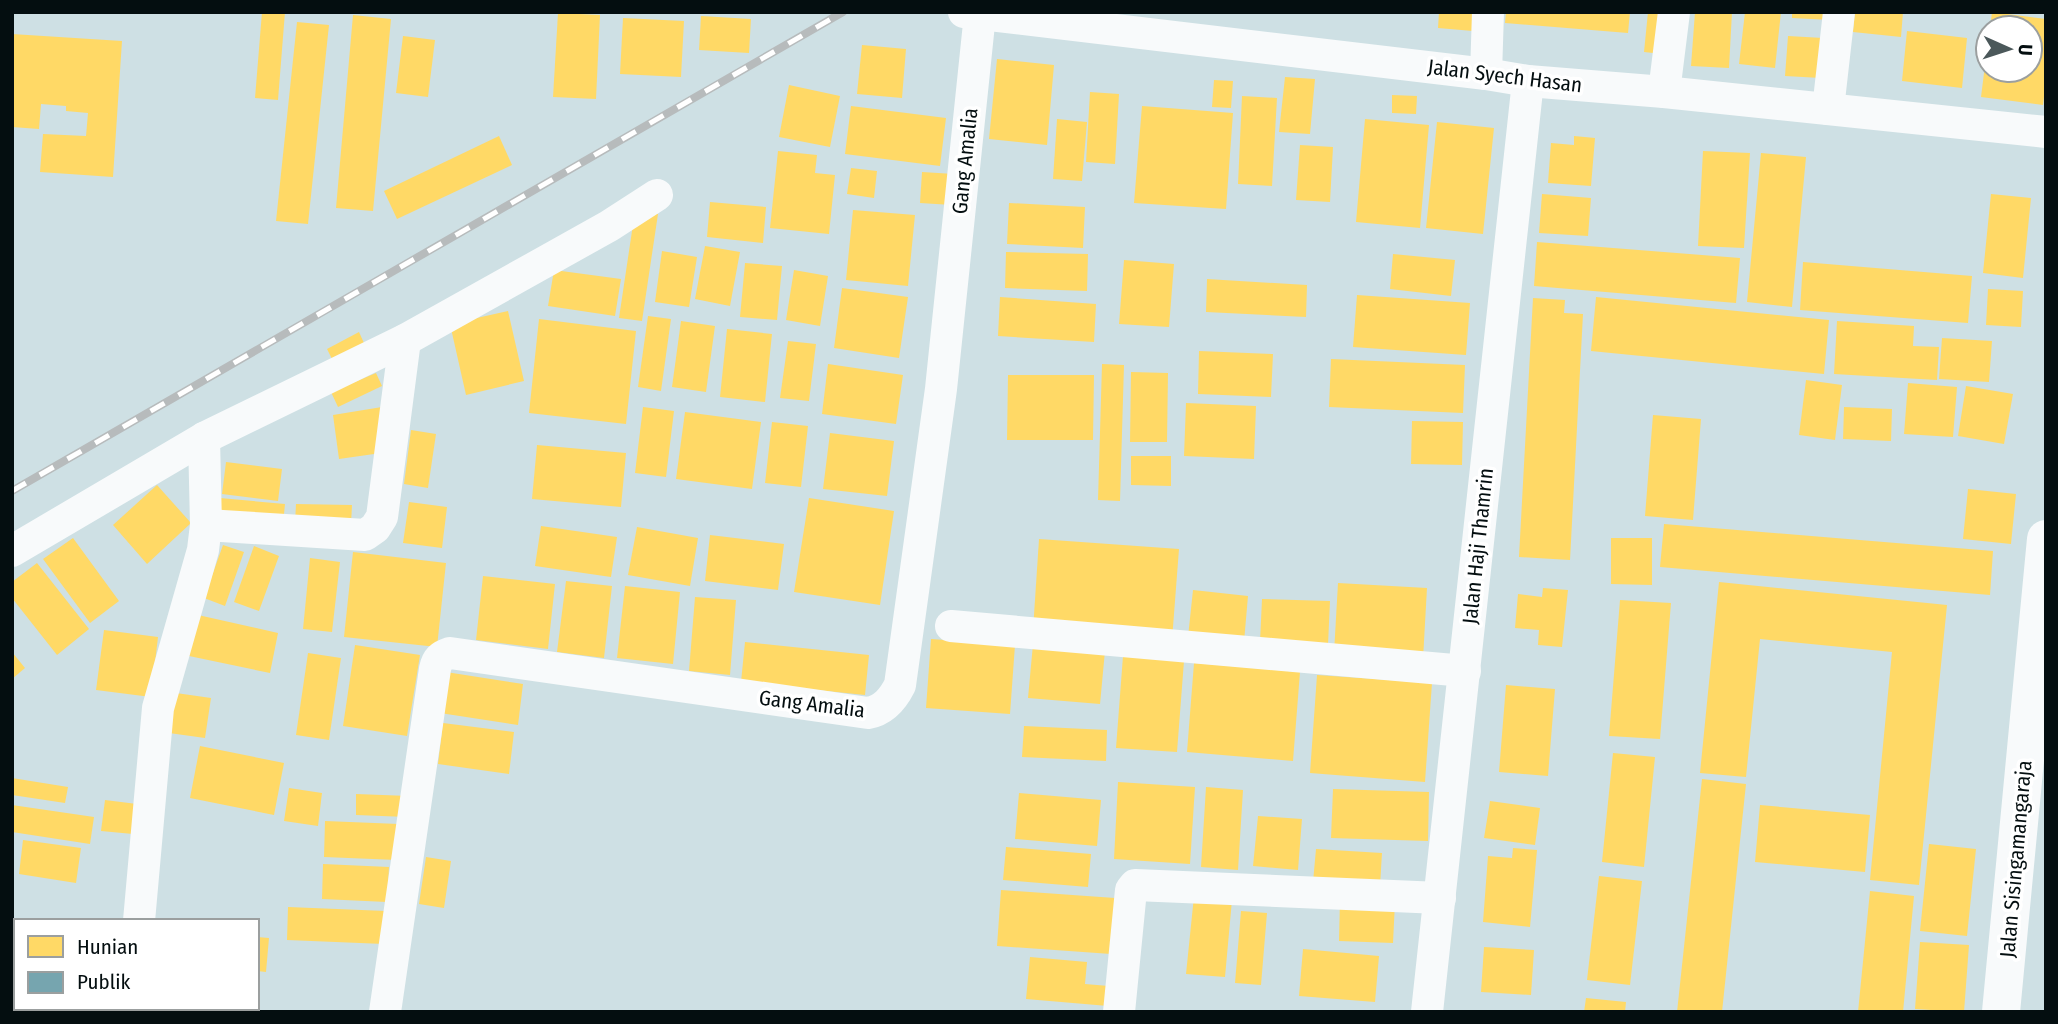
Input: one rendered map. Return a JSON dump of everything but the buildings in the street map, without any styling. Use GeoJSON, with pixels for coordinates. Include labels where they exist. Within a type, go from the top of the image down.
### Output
{"type":"FeatureCollection","features":[{"type":"Feature","properties":{"kind":"street"},"geometry":{"type":"LineString","coordinates":[[1486,74],[1488,12]]}},
{"type":"Feature","properties":{"kind":"street"},"geometry":{"type":"LineString","coordinates":[[1664,92],[1674,12]]}},
{"type":"Feature","properties":{"kind":"street"},"geometry":{"type":"LineString","coordinates":[[1828,109],[1839,12]]}},
{"type":"Feature","properties":{"kind":"street","name":"Jalan Syech Hasan"},"geometry":{"type":"LineString","coordinates":[[972,13],[1528,81],[1664,92],[2046,132]]}},
{"type":"Feature","properties":{"kind":"street","name":"Gang Amalia"},"geometry":{"type":"LineString","coordinates":[[385,1012],[435,669],[442,656],[450,653],[868,713],[877,712],[894,697],[900,685],[941,388],[972,13]]}},
{"type":"Feature","properties":{"kind":"street","name":"Jalan Haji Thamrin"},"geometry":{"type":"LineString","coordinates":[[1427,1012],[1528,81]]}},
{"type":"Feature","properties":{"kind":"street"},"geometry":{"type":"LineString","coordinates":[[12,551],[205,438],[405,340],[609,226],[657,195]]}},
{"type":"Feature","properties":{"kind":"street"},"geometry":{"type":"LineString","coordinates":[[206,525],[365,535],[375,528],[382,517],[405,340]]}},
{"type":"Feature","properties":{"kind":"street"},"geometry":{"type":"LineString","coordinates":[[139,919],[158,708],[203,550],[206,525],[205,438]]}},
{"type":"Feature","properties":{"kind":"street","name":"Jalan Sisingamangaraja"},"geometry":{"type":"LineString","coordinates":[[2001,1012],[2046,539]]}},
{"type":"Feature","properties":{"kind":"street"},"geometry":{"type":"LineString","coordinates":[[951,626],[1465,671]]}},
{"type":"Feature","properties":{"kind":"street"},"geometry":{"type":"LineString","coordinates":[[1119,1012],[1131,890],[1135,885],[1440,898]]}},
{"type":"Feature","properties":{"kind":"railway"},"geometry":{"type":"LineString","coordinates":[[12,491],[843,12]]}}]}
